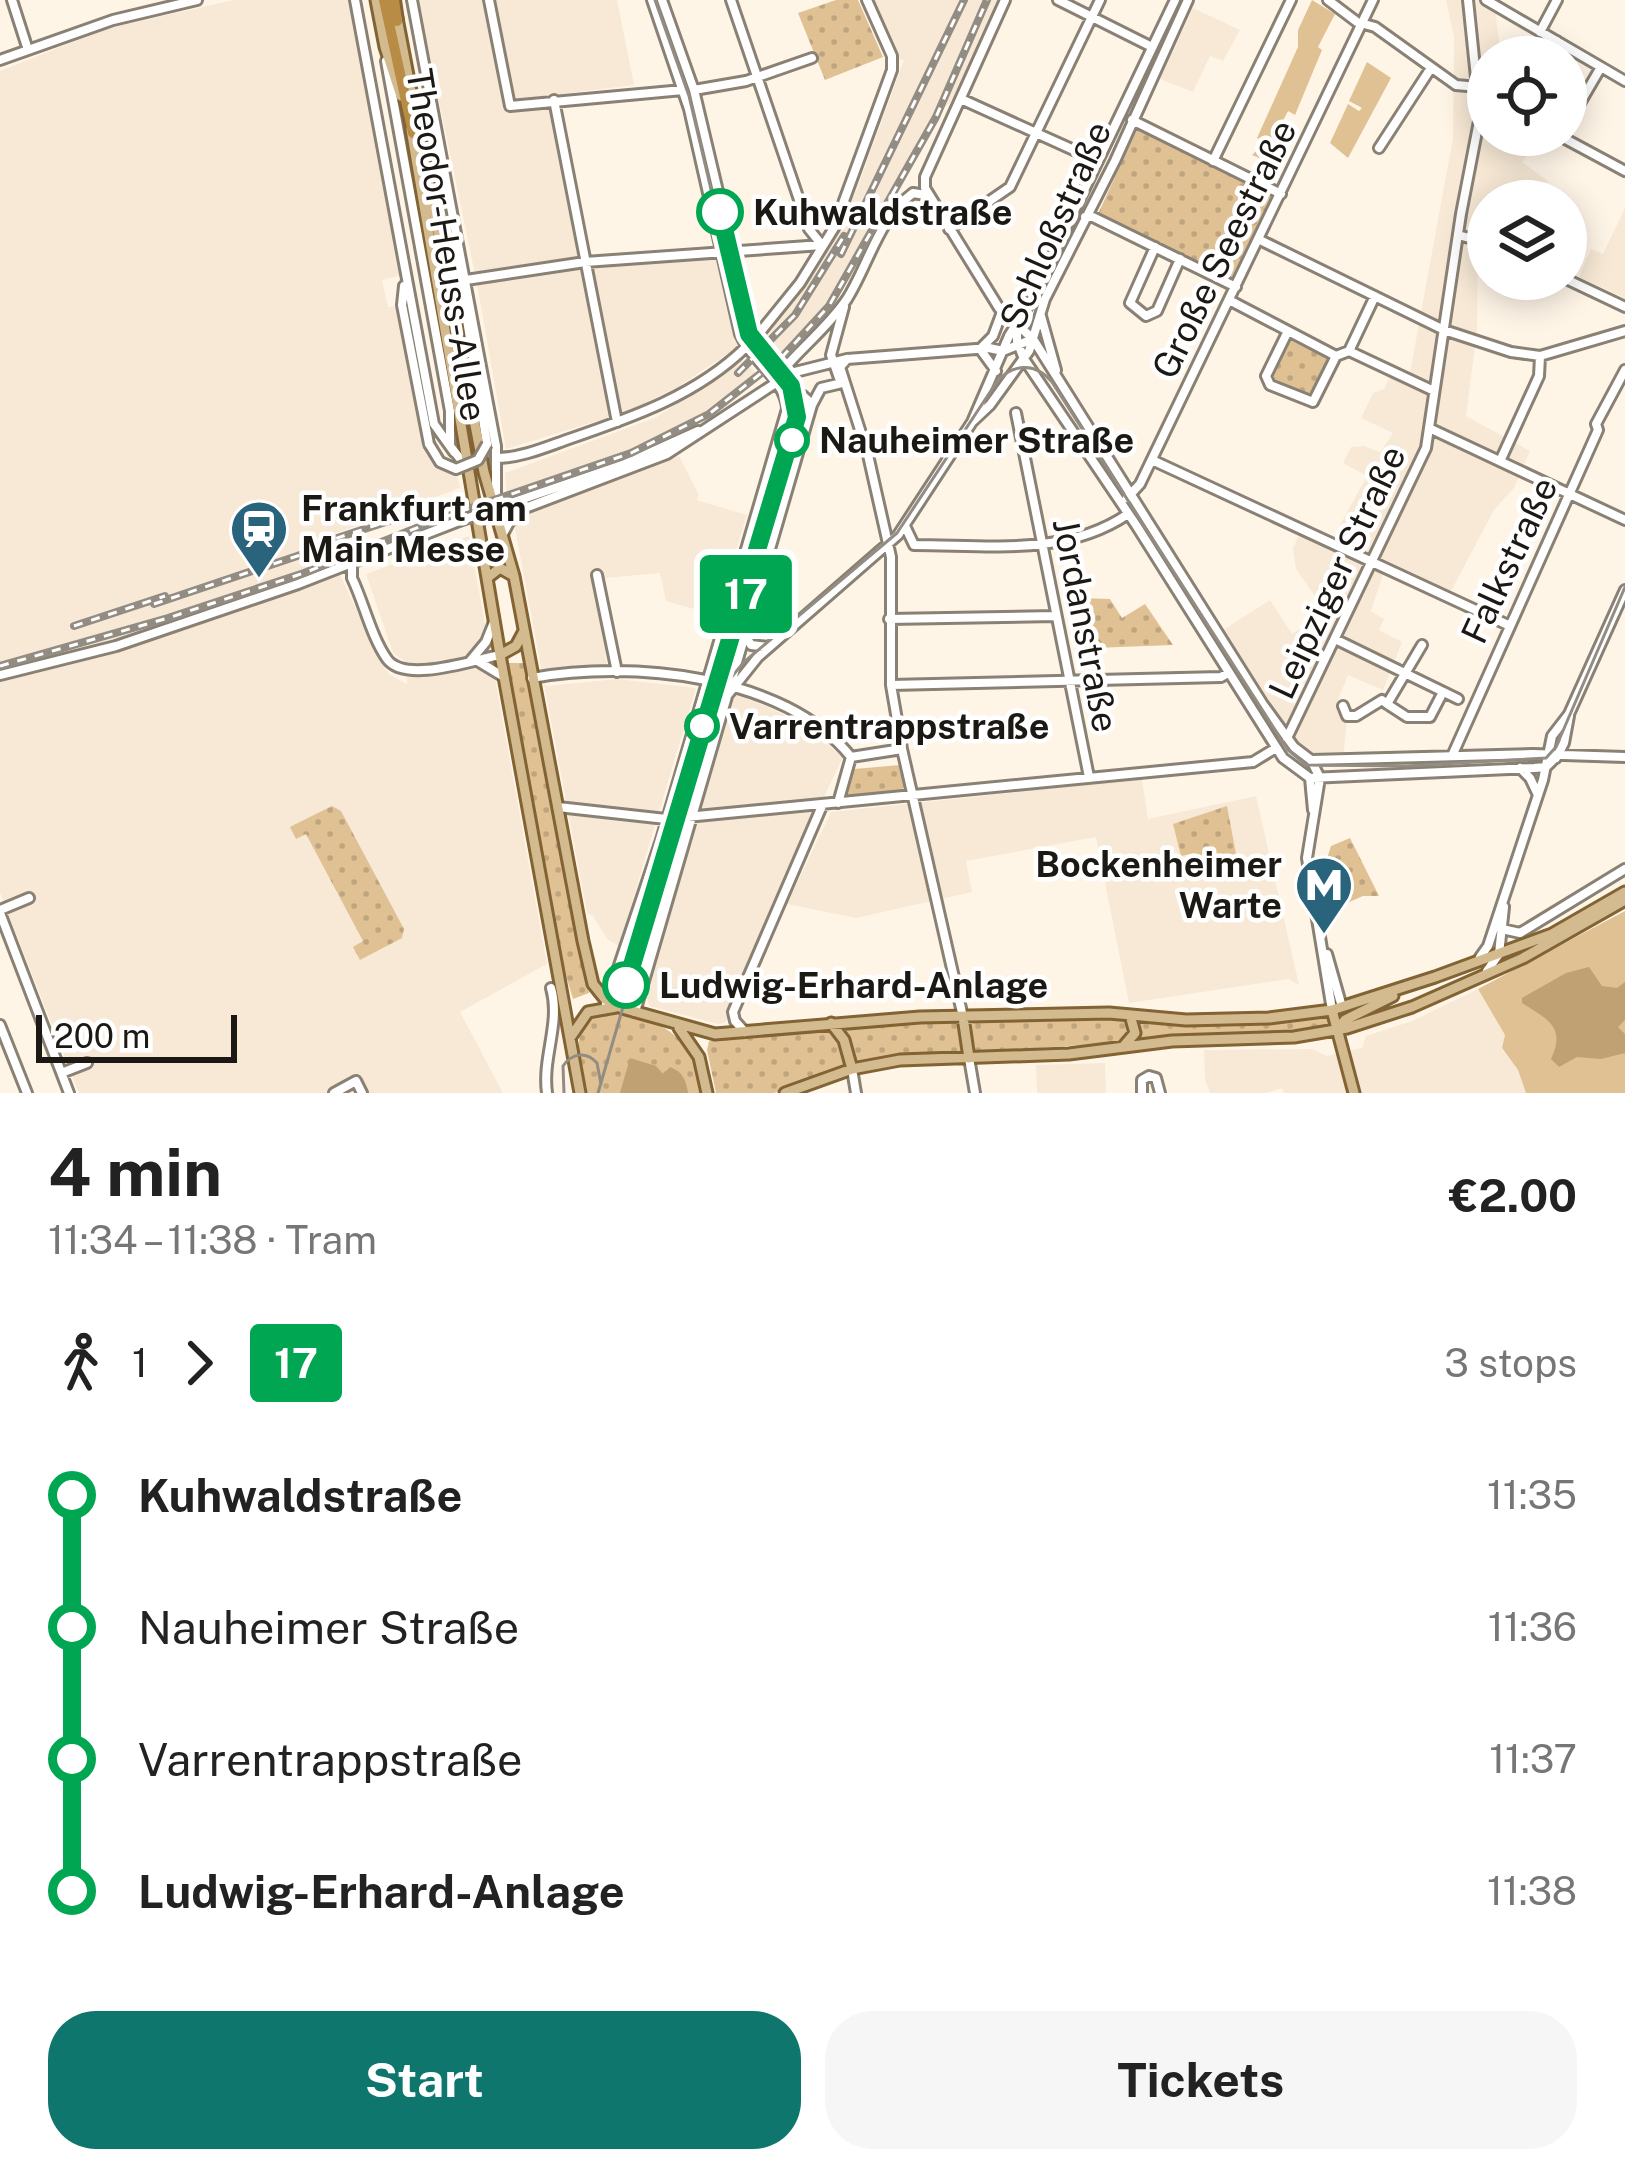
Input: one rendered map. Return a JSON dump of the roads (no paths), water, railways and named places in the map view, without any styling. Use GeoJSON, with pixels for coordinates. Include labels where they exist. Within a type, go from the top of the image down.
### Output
{"type":"FeatureCollection","features":[{"type":"Feature","properties":{"kind":"highway","name":"Theodor-Heuss-Allee"},"geometry":{"type":"LineString","coordinates":[[380,0],[412,133]]}},
{"type":"Feature","properties":{"kind":"highway","name":"Theodor-Heuss-Allee"},"geometry":{"type":"LineString","coordinates":[[394,0],[397,21]]}},
{"type":"Feature","properties":{"kind":"main road","name":"Theodor-Heuss-Allee"},"geometry":{"type":"LineString","coordinates":[[380,0],[385,47],[412,133],[570,1038]]}},
{"type":"Feature","properties":{"kind":"main road","name":"Theodor-Heuss-Allee"},"geometry":{"type":"LineString","coordinates":[[397,21],[484,472],[514,576],[588,963],[593,984],[609,1003]]}},
{"type":"Feature","properties":{"kind":"main road"},"geometry":{"type":"LineString","coordinates":[[487,578],[500,568],[514,576]]}},
{"type":"Feature","properties":{"kind":"main road"},"geometry":{"type":"LineString","coordinates":[[500,655],[516,646],[524,631]]}},
{"type":"Feature","properties":{"kind":"main road"},"geometry":{"type":"LineString","coordinates":[[580,1093],[570,1038],[583,1016],[609,1003],[709,1033],[963,1017],[1240,1019],[1337,1008],[1410,986],[1495,951],[1552,934],[1625,896]]}},
{"type":"Feature","properties":{"kind":"main road"},"geometry":{"type":"LineString","coordinates":[[784,1093],[852,1069],[900,1060],[1070,1054],[1337,1030],[1412,1007],[1514,961],[1625,896]]}},
{"type":"Feature","properties":{"kind":"main road"},"geometry":{"type":"LineString","coordinates":[[1337,1030],[1349,1018],[1410,986]]}},
{"type":"Feature","properties":{"kind":"main road"},"geometry":{"type":"LineString","coordinates":[[1337,1008],[1337,1030],[1354,1093]]}},
{"type":"Feature","properties":{"kind":"main road"},"geometry":{"type":"LineString","coordinates":[[1123,1047],[1135,1033],[1130,1015]]}},
{"type":"Feature","properties":{"kind":"main road"},"geometry":{"type":"LineString","coordinates":[[963,1017],[969,1058]]}},
{"type":"Feature","properties":{"kind":"main road"},"geometry":{"type":"LineString","coordinates":[[830,1023],[844,1040],[852,1069]]}},
{"type":"Feature","properties":{"kind":"main road"},"geometry":{"type":"LineString","coordinates":[[675,1024],[695,1048],[707,1093]]}},
{"type":"Feature","properties":{"kind":"street"},"geometry":{"type":"LineString","coordinates":[[12,0],[28,50]]}},
{"type":"Feature","properties":{"kind":"street"},"geometry":{"type":"LineString","coordinates":[[0,60],[160,4],[197,0]]}},
{"type":"Feature","properties":{"kind":"street","name":"Theodor-Heuss-Allee"},"geometry":{"type":"LineString","coordinates":[[355,0],[434,424],[472,478]]}},
{"type":"Feature","properties":{"kind":"street","name":"Theodor-Heuss-Allee"},"geometry":{"type":"LineString","coordinates":[[412,0],[496,458],[497,515]]}},
{"type":"Feature","properties":{"kind":"street"},"geometry":{"type":"LineString","coordinates":[[489,0],[508,105],[688,90],[757,77],[812,58]]}},
{"type":"Feature","properties":{"kind":"street"},"geometry":{"type":"LineString","coordinates":[[652,0],[688,90]]}},
{"type":"Feature","properties":{"kind":"street"},"geometry":{"type":"LineString","coordinates":[[609,1003],[787,409],[779,375],[748,318],[662,0]]}},
{"type":"Feature","properties":{"kind":"street"},"geometry":{"type":"LineString","coordinates":[[731,0],[809,229],[822,245]]}},
{"type":"Feature","properties":{"kind":"street"},"geometry":{"type":"LineString","coordinates":[[757,337],[800,283],[834,228],[892,70],[892,56],[867,0]]}},
{"type":"Feature","properties":{"kind":"street"},"geometry":{"type":"LineString","coordinates":[[1004,0],[924,180],[928,196],[1002,312],[1033,339],[1276,748],[1288,765],[1314,771],[1545,770]]}},
{"type":"Feature","properties":{"kind":"street"},"geometry":{"type":"LineString","coordinates":[[1058,0],[1148,45],[1170,39]]}},
{"type":"Feature","properties":{"kind":"street"},"geometry":{"type":"LineString","coordinates":[[949,229],[1005,192],[1100,0]]}},
{"type":"Feature","properties":{"kind":"street","name":"Schloßstraße"},"geometry":{"type":"LineString","coordinates":[[700,698],[770,647],[905,525],[972,422],[1121,115],[1148,45],[1175,0]]}},
{"type":"Feature","properties":{"kind":"street","name":"Schloßstraße"},"geometry":{"type":"LineString","coordinates":[[972,422],[1024,359],[1084,217],[1115,161],[1188,0]]}},
{"type":"Feature","properties":{"kind":"street"},"geometry":{"type":"LineString","coordinates":[[1213,161],[1291,0]]}},
{"type":"Feature","properties":{"kind":"street"},"geometry":{"type":"LineString","coordinates":[[1328,0],[1460,87],[1467,87]]}},
{"type":"Feature","properties":{"kind":"street","name":"Große Seestraße"},"geometry":{"type":"LineString","coordinates":[[1127,512],[1129,495],[1152,460],[1373,0]]}},
{"type":"Feature","properties":{"kind":"street","name":"Leipziger Straße"},"geometry":{"type":"LineString","coordinates":[[1468,0],[1472,36]]}},
{"type":"Feature","properties":{"kind":"street"},"geometry":{"type":"LineString","coordinates":[[1486,0],[1548,36]]}},
{"type":"Feature","properties":{"kind":"street"},"geometry":{"type":"LineString","coordinates":[[1540,32],[1557,0]]}},
{"type":"Feature","properties":{"kind":"street","name":"Theodor-Heuss-Allee"},"geometry":{"type":"LineString","coordinates":[[385,47],[454,452]]}},
{"type":"Feature","properties":{"kind":"street"},"geometry":{"type":"LineString","coordinates":[[1587,59],[1625,81]]}},
{"type":"Feature","properties":{"kind":"street"},"geometry":{"type":"LineString","coordinates":[[1587,90],[1600,67]]}},
{"type":"Feature","properties":{"kind":"street"},"geometry":{"type":"LineString","coordinates":[[1379,148],[1431,68]]}},
{"type":"Feature","properties":{"kind":"street"},"geometry":{"type":"LineString","coordinates":[[961,99],[1088,156],[1102,155]]}},
{"type":"Feature","properties":{"kind":"street"},"geometry":{"type":"LineString","coordinates":[[554,100],[617,422]]}},
{"type":"Feature","properties":{"kind":"street"},"geometry":{"type":"LineString","coordinates":[[1121,115],[1281,194]]}},
{"type":"Feature","properties":{"kind":"street"},"geometry":{"type":"LineString","coordinates":[[1587,151],[1625,171]]}},
{"type":"Feature","properties":{"kind":"street","name":"Leipziger Straße"},"geometry":{"type":"LineString","coordinates":[[1287,737],[1424,454],[1474,156]]}},
{"type":"Feature","properties":{"kind":"street","name":"Theodor-Heuss-Allee"},"geometry":{"type":"LineString","coordinates":[[432,191],[466,326]]}},
{"type":"Feature","properties":{"kind":"street"},"geometry":{"type":"LineString","coordinates":[[503,534],[520,510],[689,443],[779,375],[846,300],[896,211],[913,194],[928,196]]}},
{"type":"Feature","properties":{"kind":"street","name":"Theodor-Heuss-Allee"},"geometry":{"type":"LineString","coordinates":[[405,273],[402,304],[429,444],[443,464],[456,469],[478,460],[487,444],[451,203]]}},
{"type":"Feature","properties":{"kind":"street"},"geometry":{"type":"LineString","coordinates":[[1084,217],[1093,217],[1236,287]]}},
{"type":"Feature","properties":{"kind":"street"},"geometry":{"type":"LineString","coordinates":[[1458,235],[1467,237]]}},
{"type":"Feature","properties":{"kind":"street"},"geometry":{"type":"LineString","coordinates":[[1258,239],[1444,330],[1511,352],[1540,356],[1625,331]]}},
{"type":"Feature","properties":{"kind":"street"},"geometry":{"type":"LineString","coordinates":[[466,280],[584,262],[822,245]]}},
{"type":"Feature","properties":{"kind":"street"},"geometry":{"type":"LineString","coordinates":[[1155,247],[1130,303],[1146,316],[1157,311],[1180,260]]}},
{"type":"Feature","properties":{"kind":"street"},"geometry":{"type":"LineString","coordinates":[[728,251],[746,346],[779,375]]}},
{"type":"Feature","properties":{"kind":"street"},"geometry":{"type":"LineString","coordinates":[[1587,289],[1625,307]]}},
{"type":"Feature","properties":{"kind":"street"},"geometry":{"type":"LineString","coordinates":[[1287,333],[1266,376],[1270,386],[1312,402],[1336,356],[1349,351],[1375,296]]}},
{"type":"Feature","properties":{"kind":"street"},"geometry":{"type":"LineString","coordinates":[[846,300],[832,362],[868,455],[892,567],[891,685],[963,1017]]}},
{"type":"Feature","properties":{"kind":"street"},"geometry":{"type":"LineString","coordinates":[[1229,300],[1336,356]]}},
{"type":"Feature","properties":{"kind":"street"},"geometry":{"type":"LineString","coordinates":[[1002,312],[1029,304]]}},
{"type":"Feature","properties":{"kind":"street"},"geometry":{"type":"LineString","coordinates":[[980,349],[991,340],[1002,312]]}},
{"type":"Feature","properties":{"kind":"street"},"geometry":{"type":"LineString","coordinates":[[1040,314],[1057,378]]}},
{"type":"Feature","properties":{"kind":"street"},"geometry":{"type":"LineString","coordinates":[[1017,324],[1018,348],[1024,359],[1127,512],[1314,771],[1307,858],[1337,1008]]}},
{"type":"Feature","properties":{"kind":"street"},"geometry":{"type":"LineString","coordinates":[[779,375],[847,359],[1004,351],[1033,339]]}},
{"type":"Feature","properties":{"kind":"street"},"geometry":{"type":"LineString","coordinates":[[834,340],[847,359]]}},
{"type":"Feature","properties":{"kind":"street"},"geometry":{"type":"LineString","coordinates":[[496,458],[534,451],[617,422],[695,386],[746,346]]}},
{"type":"Feature","properties":{"kind":"street"},"geometry":{"type":"LineString","coordinates":[[980,349],[997,372]]}},
{"type":"Feature","properties":{"kind":"street"},"geometry":{"type":"LineString","coordinates":[[1004,351],[1024,359]]}},
{"type":"Feature","properties":{"kind":"street"},"geometry":{"type":"LineString","coordinates":[[1349,351],[1434,391]]}},
{"type":"Feature","properties":{"kind":"street"},"geometry":{"type":"LineString","coordinates":[[1501,459],[1539,376],[1540,356]]}},
{"type":"Feature","properties":{"kind":"street"},"geometry":{"type":"LineString","coordinates":[[842,384],[840,367],[847,359]]}},
{"type":"Feature","properties":{"kind":"street","name":"Falkstraße"},"geometry":{"type":"LineString","coordinates":[[1452,756],[1598,430],[1596,424],[1625,368]]}},
{"type":"Feature","properties":{"kind":"street"},"geometry":{"type":"LineString","coordinates":[[1010,378],[1042,381]]}},
{"type":"Feature","properties":{"kind":"street"},"geometry":{"type":"LineString","coordinates":[[728,681],[812,405],[821,388],[842,384]]}},
{"type":"Feature","properties":{"kind":"street"},"geometry":{"type":"LineString","coordinates":[[787,409],[802,395],[812,405]]}},
{"type":"Feature","properties":{"kind":"street","name":"Jordanstraße"},"geometry":{"type":"LineString","coordinates":[[1016,413],[1089,777]]}},
{"type":"Feature","properties":{"kind":"street"},"geometry":{"type":"LineString","coordinates":[[0,675],[116,646],[328,573],[705,428]]}},
{"type":"Feature","properties":{"kind":"street"},"geometry":{"type":"LineString","coordinates":[[1429,428],[1625,520]]}},
{"type":"Feature","properties":{"kind":"street"},"geometry":{"type":"LineString","coordinates":[[1152,460],[1508,626]]}},
{"type":"Feature","properties":{"kind":"street"},"geometry":{"type":"LineString","coordinates":[[1116,496],[1129,495]]}},
{"type":"Feature","properties":{"kind":"street"},"geometry":{"type":"LineString","coordinates":[[905,525],[914,545],[1042,545],[1091,536],[1127,512]]}},
{"type":"Feature","properties":{"kind":"street"},"geometry":{"type":"LineString","coordinates":[[353,563],[361,594]]}},
{"type":"Feature","properties":{"kind":"street"},"geometry":{"type":"LineString","coordinates":[[353,563],[392,665],[409,672],[500,655]]}},
{"type":"Feature","properties":{"kind":"street"},"geometry":{"type":"LineString","coordinates":[[328,573],[355,584]]}},
{"type":"Feature","properties":{"kind":"street"},"geometry":{"type":"LineString","coordinates":[[597,575],[617,672]]}},
{"type":"Feature","properties":{"kind":"street"},"geometry":{"type":"LineString","coordinates":[[1545,770],[1559,754],[1569,714],[1625,590]]}},
{"type":"Feature","properties":{"kind":"street"},"geometry":{"type":"LineString","coordinates":[[889,619],[1056,616]]}},
{"type":"Feature","properties":{"kind":"street"},"geometry":{"type":"LineString","coordinates":[[472,660],[494,620]]}},
{"type":"Feature","properties":{"kind":"street"},"geometry":{"type":"LineString","coordinates":[[743,632],[751,645],[770,647]]}},
{"type":"Feature","properties":{"kind":"street"},"geometry":{"type":"LineString","coordinates":[[1336,640],[1458,698]]}},
{"type":"Feature","properties":{"kind":"street"},"geometry":{"type":"LineString","coordinates":[[1387,704],[1422,644]]}},
{"type":"Feature","properties":{"kind":"street"},"geometry":{"type":"LineString","coordinates":[[1219,657],[1226,658],[1229,651]]}},
{"type":"Feature","properties":{"kind":"street"},"geometry":{"type":"LineString","coordinates":[[472,660],[504,677]]}},
{"type":"Feature","properties":{"kind":"street"},"geometry":{"type":"LineString","coordinates":[[532,678],[617,672],[728,681],[782,702],[823,729],[851,757]]}},
{"type":"Feature","properties":{"kind":"street"},"geometry":{"type":"LineString","coordinates":[[891,685],[1220,677],[1228,673]]}},
{"type":"Feature","properties":{"kind":"street","name":"Schloßstraße"},"geometry":{"type":"LineString","coordinates":[[634,1012],[728,681]]}},
{"type":"Feature","properties":{"kind":"street"},"geometry":{"type":"LineString","coordinates":[[1343,706],[1347,716],[1356,716],[1382,700],[1407,717],[1430,718],[1443,692]]}},
{"type":"Feature","properties":{"kind":"street"},"geometry":{"type":"LineString","coordinates":[[1495,951],[1546,754],[1552,736],[1569,714]]}},
{"type":"Feature","properties":{"kind":"street"},"geometry":{"type":"LineString","coordinates":[[558,807],[666,819],[1252,762],[1276,748]]}},
{"type":"Feature","properties":{"kind":"street"},"geometry":{"type":"LineString","coordinates":[[851,757],[902,749]]}},
{"type":"Feature","properties":{"kind":"street"},"geometry":{"type":"LineString","coordinates":[[1314,771],[1334,760],[1546,754],[1625,757]]}},
{"type":"Feature","properties":{"kind":"street"},"geometry":{"type":"LineString","coordinates":[[1452,756],[1466,770]]}},
{"type":"Feature","properties":{"kind":"street"},"geometry":{"type":"LineString","coordinates":[[838,803],[851,757]]}},
{"type":"Feature","properties":{"kind":"street"},"geometry":{"type":"LineString","coordinates":[[1520,768],[1538,796]]}},
{"type":"Feature","properties":{"kind":"street"},"geometry":{"type":"LineString","coordinates":[[746,1033],[733,1012],[822,806]]}},
{"type":"Feature","properties":{"kind":"street"},"geometry":{"type":"LineString","coordinates":[[1502,929],[1520,933],[1625,869]]}},
{"type":"Feature","properties":{"kind":"street"},"geometry":{"type":"LineString","coordinates":[[1486,971],[1502,929],[1508,888]]}},
{"type":"Feature","properties":{"kind":"street"},"geometry":{"type":"LineString","coordinates":[[29,898],[0,912],[69,1093]]}},
{"type":"Feature","properties":{"kind":"street"},"geometry":{"type":"LineString","coordinates":[[1495,951],[1514,961]]}},
{"type":"Feature","properties":{"kind":"street"},"geometry":{"type":"LineString","coordinates":[[547,1093],[544,1072],[557,1012],[551,988]]}},
{"type":"Feature","properties":{"kind":"street"},"geometry":{"type":"LineString","coordinates":[[0,1025],[24,1092]]}},
{"type":"Feature","properties":{"kind":"street"},"geometry":{"type":"LineString","coordinates":[[969,1058],[976,1093]]}},
{"type":"Feature","properties":{"kind":"street"},"geometry":{"type":"LineString","coordinates":[[64,1072],[87,1063]]}},
{"type":"Feature","properties":{"kind":"street"},"geometry":{"type":"LineString","coordinates":[[852,1069],[856,1093]]}},
{"type":"Feature","properties":{"kind":"street"},"geometry":{"type":"LineString","coordinates":[[1142,1093],[1141,1082],[1149,1076],[1156,1078],[1160,1093]]}},
{"type":"Feature","properties":{"kind":"street"},"geometry":{"type":"LineString","coordinates":[[334,1093],[356,1081],[362,1093]]}},
{"type":"Feature","properties":{"kind":"tram line"},"geometry":{"type":"LineString","coordinates":[[598,1093],[793,423],[787,385],[745,334],[689,96],[655,0]]}},
{"type":"Feature","properties":{"kind":"tram line","name":"17"},"geometry":{"type":"LineString","coordinates":[[626,985],[797,417],[791,386],[749,334],[720,212]]}},
{"type":"Feature","properties":{"kind":"tram line"},"geometry":{"type":"LineString","coordinates":[[709,704],[744,662],[897,533],[998,380],[1018,368],[1039,371],[1052,382],[1288,750],[1306,765],[1406,766],[1546,758],[1556,747],[1625,587]]}},
{"type":"Feature","properties":{"kind":"tram line"},"geometry":{"type":"LineString","coordinates":[[564,1093],[563,1066],[575,1056],[584,1055],[597,1063],[601,1084]]}},
{"type":"Feature","properties":{"kind":"railway"},"geometry":{"type":"LineString","coordinates":[[841,254],[964,0]]}},
{"type":"Feature","properties":{"kind":"railway"},"geometry":{"type":"LineString","coordinates":[[0,666],[304,573],[439,519],[631,453],[709,414],[783,356],[829,306],[936,117],[987,0]]}},
{"type":"Feature","properties":{"kind":"railway"},"geometry":{"type":"LineString","coordinates":[[738,373],[795,315],[844,236]]}},
{"type":"Feature","properties":{"kind":"railway"},"geometry":{"type":"LineString","coordinates":[[319,544],[410,514]]}},
{"type":"Feature","properties":{"kind":"railway"},"geometry":{"type":"LineString","coordinates":[[154,604],[336,543]]}},
{"type":"Feature","properties":{"kind":"railway"},"geometry":{"type":"LineString","coordinates":[[74,626],[165,596]]}},
{"type":"Feature","properties":{"kind":"place","name":"Kuhwaldstraße"},"geometry":{"type":"Point","coordinates":[720,212]}},
{"type":"Feature","properties":{"kind":"place","name":"Nauheimer Straße"},"geometry":{"type":"Point","coordinates":[792,440]}},
{"type":"Feature","properties":{"kind":"place","name":"Frankfurt am Main Messe"},"geometry":{"type":"Point","coordinates":[259,580]}},
{"type":"Feature","properties":{"kind":"place","name":"Varrentrappstraße"},"geometry":{"type":"Point","coordinates":[702,726]}},
{"type":"Feature","properties":{"kind":"place","name":"Bockenheimer Warte"},"geometry":{"type":"Point","coordinates":[1324,936]}},
{"type":"Feature","properties":{"kind":"place","name":"Ludwig-Erhard-Anlage"},"geometry":{"type":"Point","coordinates":[626,985]}}]}
